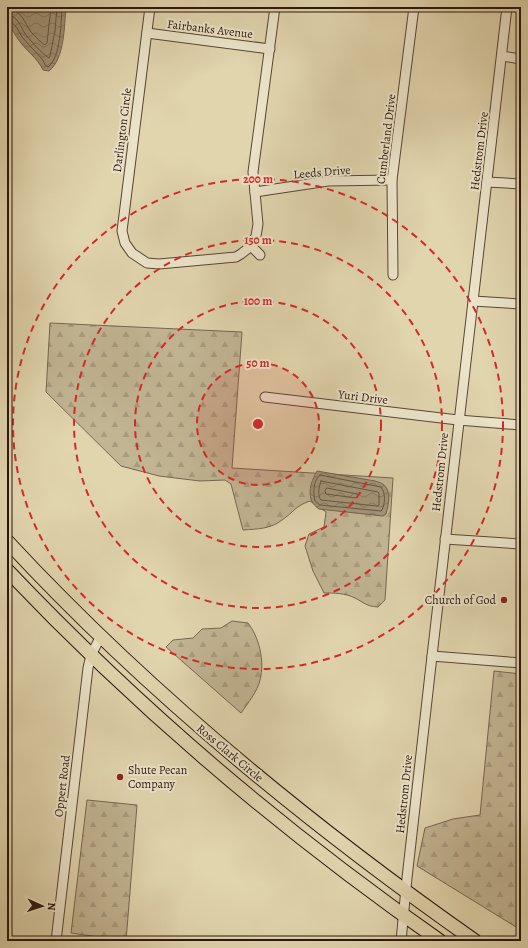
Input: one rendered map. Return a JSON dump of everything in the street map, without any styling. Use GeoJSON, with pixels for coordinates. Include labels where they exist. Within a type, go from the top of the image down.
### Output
{"type":"FeatureCollection","features":[{"type":"Feature","properties":{"kind":"highway","name":"Ross Clark Circle"},"geometry":{"type":"LineString","coordinates":[[7,541],[145,679],[228,751],[320,827],[406,892],[475,941]]}},
{"type":"Feature","properties":{"kind":"highway","name":"Ross Clark Circle"},"geometry":{"type":"LineString","coordinates":[[7,570],[132,694],[219,771],[309,844],[404,916],[440,941]]}},
{"type":"Feature","properties":{"kind":"street","name":"Darlington Circle"},"geometry":{"type":"LineString","coordinates":[[150,7],[122,225],[122,231],[129,256],[147,263],[159,264],[230,258],[241,254],[250,246]]}},
{"type":"Feature","properties":{"kind":"street"},"geometry":{"type":"LineString","coordinates":[[260,256],[250,246],[258,230],[253,172],[275,7]]}},
{"type":"Feature","properties":{"kind":"street","name":"Cumberland Drive"},"geometry":{"type":"LineString","coordinates":[[393,275],[392,180],[414,7]]}},
{"type":"Feature","properties":{"kind":"street","name":"Hedstrom Drive"},"geometry":{"type":"LineString","coordinates":[[401,941],[458,420],[507,7]]}},
{"type":"Feature","properties":{"kind":"street","name":"Fairbanks Avenue"},"geometry":{"type":"LineString","coordinates":[[147,34],[270,49]]}},
{"type":"Feature","properties":{"kind":"street"},"geometry":{"type":"LineString","coordinates":[[502,56],[521,59]]}},
{"type":"Feature","properties":{"kind":"street","name":"Leeds Drive"},"geometry":{"type":"LineString","coordinates":[[255,192],[328,181],[392,180]]}},
{"type":"Feature","properties":{"kind":"street"},"geometry":{"type":"LineString","coordinates":[[487,182],[521,184]]}},
{"type":"Feature","properties":{"kind":"street"},"geometry":{"type":"LineString","coordinates":[[473,301],[521,304]]}},
{"type":"Feature","properties":{"kind":"street","name":"Yuri Drive"},"geometry":{"type":"LineString","coordinates":[[266,397],[458,420],[521,425]]}},
{"type":"Feature","properties":{"kind":"street"},"geometry":{"type":"LineString","coordinates":[[445,539],[521,544]]}},
{"type":"Feature","properties":{"kind":"street","name":"Oppert Road"},"geometry":{"type":"LineString","coordinates":[[56,941],[88,668],[91,655],[101,636]]}},
{"type":"Feature","properties":{"kind":"street"},"geometry":{"type":"LineString","coordinates":[[432,656],[521,663]]}},
{"type":"Feature","properties":{"kind":"green space"},"geometry":{"type":"Polygon","coordinates":[[[50,323],[242,332],[232,468],[393,478],[385,600],[378,607],[374,607],[347,595],[324,593],[313,571],[305,546],[309,534],[324,527],[326,512],[310,501],[298,507],[278,523],[264,528],[243,530],[231,484],[225,480],[200,481],[159,476],[121,466],[46,392],[50,323]]]}},
{"type":"Feature","properties":{"kind":"green space"},"geometry":{"type":"Polygon","coordinates":[[[232,621],[248,623],[258,642],[262,665],[257,689],[241,713],[166,647],[173,640],[193,638],[202,629],[221,628],[232,621]]]}},
{"type":"Feature","properties":{"kind":"green space"},"geometry":{"type":"Polygon","coordinates":[[[494,671],[521,674],[521,930],[417,866],[425,828],[453,819],[480,815],[494,671]]]}},
{"type":"Feature","properties":{"kind":"green space"},"geometry":{"type":"Polygon","coordinates":[[[87,800],[137,805],[126,941],[71,933],[87,800]]]}},
{"type":"Feature","properties":{"kind":"water"},"geometry":{"type":"Polygon","coordinates":[[[7,7],[66,7],[61,50],[54,65],[49,71],[43,70],[38,61],[21,43],[7,23],[7,7]]]}},
{"type":"Feature","properties":{"kind":"water"},"geometry":{"type":"Polygon","coordinates":[[[317,471],[375,481],[384,485],[389,495],[386,514],[383,516],[319,509],[312,501],[310,496],[312,481],[317,471]]]}},
{"type":"Feature","properties":{"kind":"place","name":"Church of God"},"geometry":{"type":"Point","coordinates":[504,600]}},
{"type":"Feature","properties":{"kind":"place","name":"Shute Pecan Company"},"geometry":{"type":"Point","coordinates":[120,777]}}]}
